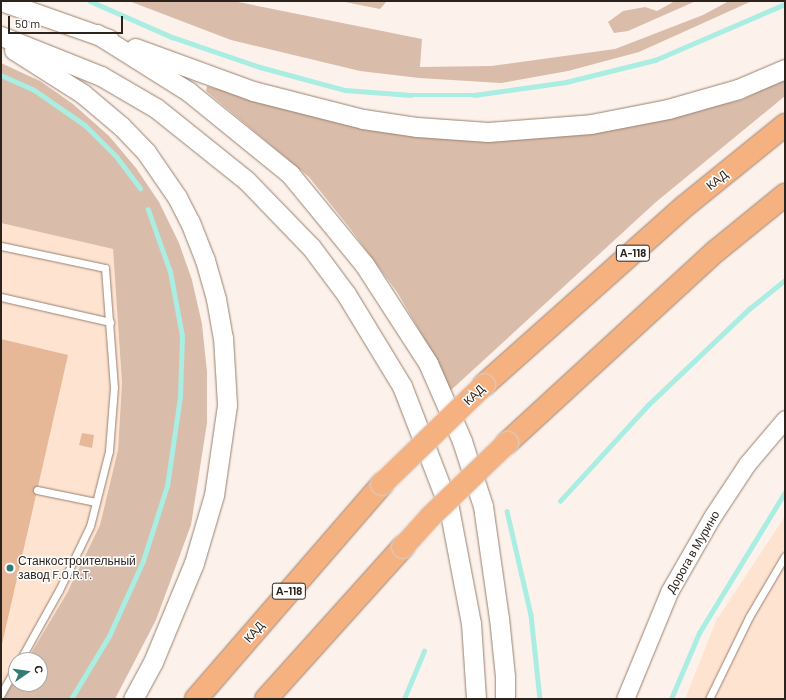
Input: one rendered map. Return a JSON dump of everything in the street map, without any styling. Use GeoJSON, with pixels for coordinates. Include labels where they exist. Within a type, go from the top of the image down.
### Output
{"type":"FeatureCollection","features":[{"type":"Feature","properties":{"kind":"highway","name":"КАД"},"geometry":{"type":"LineString","coordinates":[[196,699],[382,484],[484,385],[686,206],[785,125]]}},
{"type":"Feature","properties":{"kind":"highway"},"geometry":{"type":"LineString","coordinates":[[266,699],[430,517],[507,443],[716,251],[785,195]]}},
{"type":"Feature","properties":{"kind":"main road"},"geometry":{"type":"LineString","coordinates":[[1,1],[97,34],[253,91],[298,104],[363,119],[417,127],[488,132],[591,124],[668,109],[738,89],[785,69]]}},
{"type":"Feature","properties":{"kind":"main road"},"geometry":{"type":"LineString","coordinates":[[28,1],[67,24]]}},
{"type":"Feature","properties":{"kind":"main road"},"geometry":{"type":"LineString","coordinates":[[97,34],[189,92],[290,174],[364,264],[428,363],[462,441],[484,506],[501,633],[505,699]]}},
{"type":"Feature","properties":{"kind":"main road"},"geometry":{"type":"LineString","coordinates":[[1,36],[101,76],[156,108],[246,180],[311,247],[346,294],[402,386],[449,508],[471,622],[476,699]]}},
{"type":"Feature","properties":{"kind":"main road"},"geometry":{"type":"LineString","coordinates":[[1,42],[83,94],[121,126],[146,152],[177,197],[190,222],[206,260],[216,299],[223,337],[227,404],[214,495],[194,563],[153,662],[133,699]]}},
{"type":"Feature","properties":{"kind":"street","name":"Дорога в Мурино"},"geometry":{"type":"LineString","coordinates":[[625,699],[669,592],[712,517],[747,464],[785,419]]}},
{"type":"Feature","properties":{"kind":"lane"},"geometry":{"type":"LineString","coordinates":[[1,246],[105,268],[114,387],[109,451],[90,526],[24,652]]}},
{"type":"Feature","properties":{"kind":"lane"},"geometry":{"type":"LineString","coordinates":[[1,297],[110,322]]}},
{"type":"Feature","properties":{"kind":"lane"},"geometry":{"type":"LineString","coordinates":[[37,490],[96,502]]}},
{"type":"Feature","properties":{"kind":"lane"},"geometry":{"type":"LineString","coordinates":[[708,699],[749,616],[785,556]]}},
{"type":"Feature","properties":{"kind":"lane"},"geometry":{"type":"LineString","coordinates":[[1,694],[8,681]]}},
{"type":"Feature","properties":{"kind":"shaded area"},"geometry":{"type":"Polygon","coordinates":[[[129,1],[233,1],[422,39],[420,67],[491,66],[615,49],[703,15],[729,1],[752,1],[639,52],[568,71],[501,83],[419,78],[360,71],[231,40],[129,1]]]}},
{"type":"Feature","properties":{"kind":"shaded area"},"geometry":{"type":"Polygon","coordinates":[[[340,1],[387,1],[380,9],[340,1]]]}},
{"type":"Feature","properties":{"kind":"shaded area"},"geometry":{"type":"Polygon","coordinates":[[[675,1],[696,1],[628,31],[614,33],[608,22],[623,11],[645,7],[657,11],[675,1]]]}},
{"type":"Feature","properties":{"kind":"shaded area"},"geometry":{"type":"Polygon","coordinates":[[[1,63],[40,81],[73,104],[109,136],[136,168],[159,202],[179,243],[192,280],[202,324],[207,372],[207,423],[191,525],[156,620],[115,699],[3,699],[8,691],[48,692],[48,652],[32,652],[67,593],[100,525],[118,450],[122,383],[113,249],[1,223],[1,63]]]}},
{"type":"Feature","properties":{"kind":"shaded area"},"geometry":{"type":"Polygon","coordinates":[[[785,79],[785,96],[656,202],[450,391],[429,347],[397,292],[352,231],[309,177],[206,91],[207,86],[318,117],[414,134],[480,137],[562,136],[625,126],[741,100],[785,79]]]}},
{"type":"Feature","properties":{"kind":"shaded area"},"geometry":{"type":"Polygon","coordinates":[[[1,223],[113,249],[122,383],[118,450],[100,525],[67,593],[32,652],[8,652],[8,691],[3,699],[1,699],[1,223]]]}},
{"type":"Feature","properties":{"kind":"shaded area"},"geometry":{"type":"Polygon","coordinates":[[[785,516],[785,699],[685,699],[716,621],[785,516]]]}},
{"type":"Feature","properties":{"kind":"building","name":"Станкостроительный завод F.O.R.T."},"geometry":{"type":"Polygon","coordinates":[[[1,339],[68,355],[2,644],[1,644],[1,339]]]}},
{"type":"Feature","properties":{"kind":"building"},"geometry":{"type":"Polygon","coordinates":[[[82,433],[94,435],[92,448],[79,445],[82,433]]]}},
{"type":"Feature","properties":{"kind":"waterway"},"geometry":{"type":"LineString","coordinates":[[90,1],[172,37],[260,67],[345,90],[411,95],[474,95],[566,82],[655,60],[785,4]]}},
{"type":"Feature","properties":{"kind":"waterway"},"geometry":{"type":"LineString","coordinates":[[1,75],[33,89],[85,125],[117,157],[140,188]]}},
{"type":"Feature","properties":{"kind":"waterway"},"geometry":{"type":"LineString","coordinates":[[71,699],[109,636],[143,561],[167,486],[180,397],[182,336],[170,272],[148,210]]}},
{"type":"Feature","properties":{"kind":"waterway"},"geometry":{"type":"LineString","coordinates":[[560,501],[647,406],[749,309],[785,280]]}},
{"type":"Feature","properties":{"kind":"waterway"},"geometry":{"type":"LineString","coordinates":[[671,699],[699,633],[785,492]]}},
{"type":"Feature","properties":{"kind":"waterway"},"geometry":{"type":"LineString","coordinates":[[507,511],[531,615],[540,699]]}},
{"type":"Feature","properties":{"kind":"waterway"},"geometry":{"type":"LineString","coordinates":[[404,699],[424,651]]}},
{"type":"Feature","properties":{"kind":"place","name":"Станкостроительный завод F.O.R.T."},"geometry":{"type":"Point","coordinates":[10,568]}}]}
